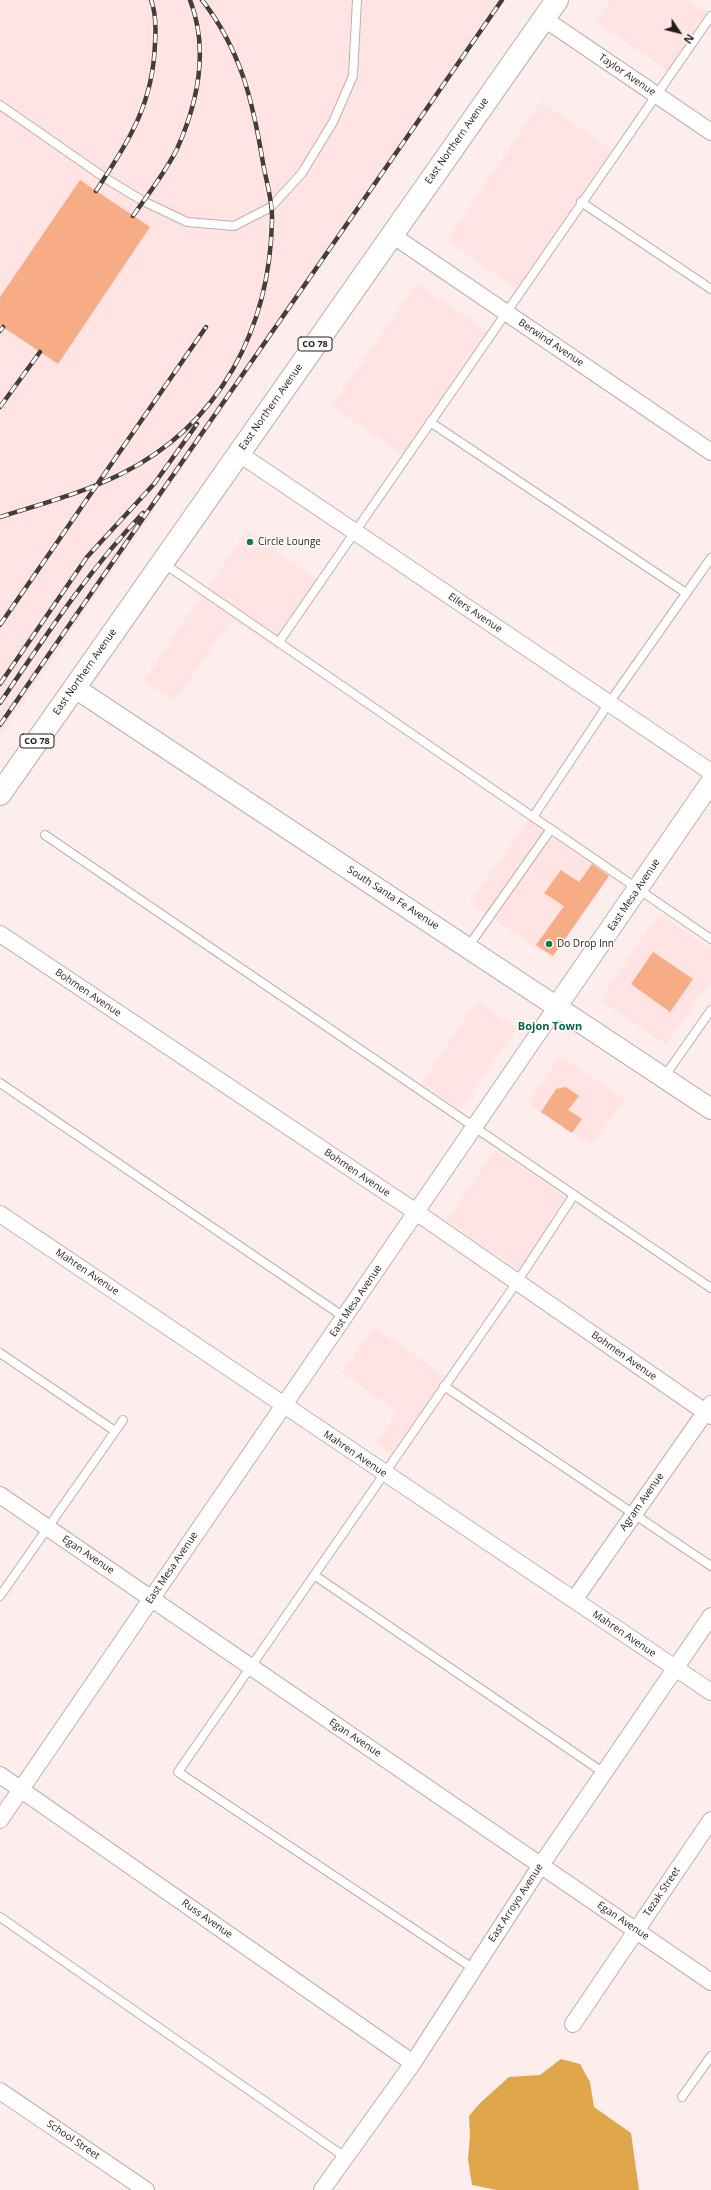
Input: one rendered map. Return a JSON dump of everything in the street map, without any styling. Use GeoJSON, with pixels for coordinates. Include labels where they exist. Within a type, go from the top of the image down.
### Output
{"type":"FeatureCollection","features":[{"type":"Feature","properties":{"kind":"main road","name":"East Northern Avenue"},"geometry":{"type":"LineString","coordinates":[[0,794],[556,0]]}},
{"type":"Feature","properties":{"kind":"street","name":"Taylor Avenue"},"geometry":{"type":"LineString","coordinates":[[544,18],[711,132]]}},
{"type":"Feature","properties":{"kind":"street","name":"Berwind Avenue"},"geometry":{"type":"LineString","coordinates":[[392,235],[711,452]]}},
{"type":"Feature","properties":{"kind":"street","name":"Eilers Avenue"},"geometry":{"type":"LineString","coordinates":[[238,453],[609,704],[709,785]]}},
{"type":"Feature","properties":{"kind":"street","name":"South Santa Fe Avenue"},"geometry":{"type":"LineString","coordinates":[[75,688],[711,1109]]}},
{"type":"Feature","properties":{"kind":"street","name":"East Mesa Avenue"},"geometry":{"type":"LineString","coordinates":[[0,1820],[709,785]]}},
{"type":"Feature","properties":{"kind":"street","name":"Bohmen Avenue"},"geometry":{"type":"LineString","coordinates":[[0,934],[416,1212],[709,1411]]}},
{"type":"Feature","properties":{"kind":"street","name":"Mahren Avenue"},"geometry":{"type":"LineString","coordinates":[[0,1214],[711,1692]]}},
{"type":"Feature","properties":{"kind":"street","name":"Agram Avenue"},"geometry":{"type":"LineString","coordinates":[[574,1600],[709,1411]]}},
{"type":"Feature","properties":{"kind":"street","name":"Egan Avenue"},"geometry":{"type":"LineString","coordinates":[[0,1495],[711,1982]]}},
{"type":"Feature","properties":{"kind":"street","name":"East Arroyo Avenue"},"geometry":{"type":"LineString","coordinates":[[322,2190],[413,2062],[541,1865],[711,1616]]}},
{"type":"Feature","properties":{"kind":"street","name":"Russ Avenue"},"geometry":{"type":"LineString","coordinates":[[0,1775],[413,2062]]}},
{"type":"Feature","properties":{"kind":"street","name":"Tezak Street"},"geometry":{"type":"LineString","coordinates":[[572,2024],[711,1820]]}},
{"type":"Feature","properties":{"kind":"street","name":"School Street"},"geometry":{"type":"LineString","coordinates":[[0,2091],[146,2190]]}},
{"type":"Feature","properties":{"kind":"lane"},"geometry":{"type":"LineString","coordinates":[[0,105],[105,178],[143,201],[187,222],[234,226],[270,207],[297,179],[333,122],[352,76],[357,0]]}},
{"type":"Feature","properties":{"kind":"lane"},"geometry":{"type":"LineString","coordinates":[[279,642],[505,312],[711,16]]}},
{"type":"Feature","properties":{"kind":"lane"},"geometry":{"type":"LineString","coordinates":[[581,202],[711,289]]}},
{"type":"Feature","properties":{"kind":"lane"},"geometry":{"type":"LineString","coordinates":[[430,422],[686,593]]}},
{"type":"Feature","properties":{"kind":"lane"},"geometry":{"type":"LineString","coordinates":[[534,817],[609,704],[711,558]]}},
{"type":"Feature","properties":{"kind":"lane"},"geometry":{"type":"LineString","coordinates":[[162,562],[711,939]]}},
{"type":"Feature","properties":{"kind":"lane"},"geometry":{"type":"LineString","coordinates":[[468,947],[551,829]]}},
{"type":"Feature","properties":{"kind":"lane"},"geometry":{"type":"LineString","coordinates":[[45,835],[711,1288]]}},
{"type":"Feature","properties":{"kind":"lane"},"geometry":{"type":"LineString","coordinates":[[664,1078],[711,1010]]}},
{"type":"Feature","properties":{"kind":"lane"},"geometry":{"type":"LineString","coordinates":[[0,1083],[344,1317]]}},
{"type":"Feature","properties":{"kind":"lane"},"geometry":{"type":"LineString","coordinates":[[474,1969],[178,1772],[517,1282],[574,1195]]}},
{"type":"Feature","properties":{"kind":"lane"},"geometry":{"type":"LineString","coordinates":[[0,1353],[116,1431]]}},
{"type":"Feature","properties":{"kind":"lane"},"geometry":{"type":"LineString","coordinates":[[444,1386],[711,1566]]}},
{"type":"Feature","properties":{"kind":"lane"},"geometry":{"type":"LineString","coordinates":[[0,1596],[123,1420]]}},
{"type":"Feature","properties":{"kind":"lane"},"geometry":{"type":"LineString","coordinates":[[314,1575],[604,1773]]}},
{"type":"Feature","properties":{"kind":"lane"},"geometry":{"type":"LineString","coordinates":[[0,1917],[346,2157]]}},
{"type":"Feature","properties":{"kind":"lane"},"geometry":{"type":"LineString","coordinates":[[682,2097],[711,2056]]}},
{"type":"Feature","properties":{"kind":"shaded area"},"geometry":{"type":"Polygon","coordinates":[[[0,0],[502,0],[0,736],[0,0]]]}},
{"type":"Feature","properties":{"kind":"shaded area"},"geometry":{"type":"Polygon","coordinates":[[[610,0],[689,0],[707,12],[668,71],[595,22],[610,0]]]}},
{"type":"Feature","properties":{"kind":"shaded area"},"geometry":{"type":"Polygon","coordinates":[[[541,101],[612,150],[517,289],[446,240],[541,101]]]}},
{"type":"Feature","properties":{"kind":"shaded area"},"geometry":{"type":"Polygon","coordinates":[[[416,283],[489,332],[404,456],[331,406],[416,283]]]}},
{"type":"Feature","properties":{"kind":"shaded area"},"geometry":{"type":"Polygon","coordinates":[[[247,530],[323,583],[277,650],[232,619],[174,702],[143,680],[247,530]]]}},
{"type":"Feature","properties":{"kind":"shaded area"},"geometry":{"type":"Polygon","coordinates":[[[529,817],[611,873],[552,959],[470,903],[529,817]]]}},
{"type":"Feature","properties":{"kind":"shaded area"},"geometry":{"type":"Polygon","coordinates":[[[659,914],[711,949],[711,980],[666,1045],[603,1002],[607,987],[659,914]]]}},
{"type":"Feature","properties":{"kind":"shaded area"},"geometry":{"type":"Polygon","coordinates":[[[477,1001],[517,1028],[460,1110],[421,1083],[477,1001]]]}},
{"type":"Feature","properties":{"kind":"shaded area"},"geometry":{"type":"Polygon","coordinates":[[[560,1055],[625,1099],[592,1145],[572,1134],[527,1103],[560,1055]]]}},
{"type":"Feature","properties":{"kind":"shaded area"},"geometry":{"type":"Polygon","coordinates":[[[495,1149],[569,1199],[520,1271],[446,1220],[495,1149]]]}},
{"type":"Feature","properties":{"kind":"shaded area"},"geometry":{"type":"Polygon","coordinates":[[[374,1326],[447,1377],[393,1456],[375,1443],[397,1412],[341,1373],[374,1326]]]}},
{"type":"Feature","properties":{"kind":"shaded area"},"geometry":{"type":"Polygon","coordinates":[[[561,2059],[580,2064],[590,2082],[594,2107],[631,2133],[639,2190],[497,2190],[472,2185],[468,2159],[470,2137],[469,2116],[479,2104],[509,2077],[540,2075],[561,2059]]]}},
{"type":"Feature","properties":{"kind":"building"},"geometry":{"type":"Polygon","coordinates":[[[80,180],[150,227],[58,364],[0,325],[0,297],[80,180]]]}},
{"type":"Feature","properties":{"kind":"building"},"geometry":{"type":"Polygon","coordinates":[[[592,864],[609,876],[553,956],[536,945],[564,906],[544,893],[561,870],[579,882],[592,864]]]}},
{"type":"Feature","properties":{"kind":"building"},"geometry":{"type":"Polygon","coordinates":[[[653,952],[693,979],[670,1012],[631,984],[653,952]]]}},
{"type":"Feature","properties":{"kind":"building"},"geometry":{"type":"Polygon","coordinates":[[[566,1087],[579,1096],[568,1110],[582,1119],[572,1133],[541,1112],[556,1089],[566,1087]]]}},
{"type":"Feature","properties":{"kind":"railway"},"geometry":{"type":"LineString","coordinates":[[96,191],[129,138],[144,104],[150,85],[156,32],[155,16],[151,0]]}},
{"type":"Feature","properties":{"kind":"railway"},"geometry":{"type":"LineString","coordinates":[[133,216],[172,158],[191,113],[200,56],[196,19],[190,0]]}},
{"type":"Feature","properties":{"kind":"railway"},"geometry":{"type":"LineString","coordinates":[[0,517],[62,498],[107,481],[156,453],[186,429],[212,401],[233,369],[249,335],[261,298],[269,260],[272,220],[269,191],[250,98],[236,57],[227,38],[202,0]]}},
{"type":"Feature","properties":{"kind":"railway"},"geometry":{"type":"LineString","coordinates":[[0,725],[502,0]]}},
{"type":"Feature","properties":{"kind":"railway"},"geometry":{"type":"LineString","coordinates":[[0,331],[3,327]]}},
{"type":"Feature","properties":{"kind":"railway"},"geometry":{"type":"LineString","coordinates":[[0,625],[206,327]]}},
{"type":"Feature","properties":{"kind":"railway"},"geometry":{"type":"LineString","coordinates":[[0,407],[40,352]]}},
{"type":"Feature","properties":{"kind":"railway"},"geometry":{"type":"LineString","coordinates":[[0,684],[87,557],[154,484],[197,424]]}},
{"type":"Feature","properties":{"kind":"railway"},"geometry":{"type":"LineString","coordinates":[[0,703],[85,581],[143,513]]}},
{"type":"Feature","properties":{"kind":"place","name":"Circle Lounge"},"geometry":{"type":"Point","coordinates":[250,542]}},
{"type":"Feature","properties":{"kind":"place","name":"Do Drop Inn"},"geometry":{"type":"Point","coordinates":[549,944]}},
{"type":"Feature","properties":{"kind":"district","name":"Bojon Town"},"geometry":{"type":"Point","coordinates":[550,1027]}}]}
